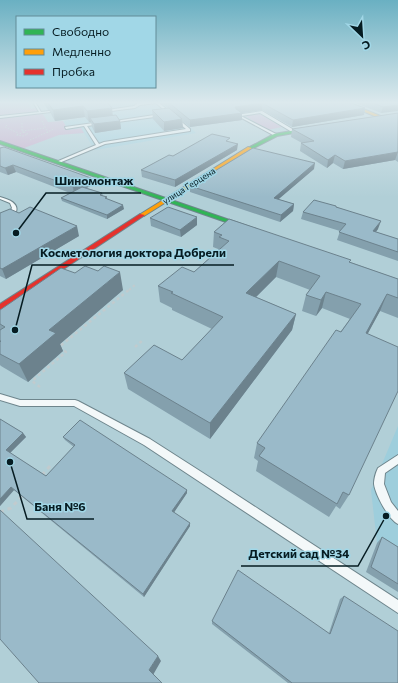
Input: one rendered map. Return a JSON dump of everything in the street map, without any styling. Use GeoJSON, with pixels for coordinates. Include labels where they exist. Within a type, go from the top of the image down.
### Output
{"type":"FeatureCollection","features":[{"type":"Feature","properties":{"kind":"street","name":"улица Герцена"},"geometry":{"type":"LineString","coordinates":[[0,308],[166,199],[241,153],[281,134]]}},
{"type":"Feature","properties":{"kind":"street"},"geometry":{"type":"LineString","coordinates":[[4,145],[58,162],[260,232]]}},
{"type":"Feature","properties":{"kind":"lane"},"geometry":{"type":"LineString","coordinates":[[91,134],[98,145]]}},
{"type":"Feature","properties":{"kind":"lane"},"geometry":{"type":"LineString","coordinates":[[58,162],[98,145],[164,134]]}},
{"type":"Feature","properties":{"kind":"lane"},"geometry":{"type":"LineString","coordinates":[[0,198],[11,201],[15,206],[15,210],[12,215],[0,222]]}},
{"type":"Feature","properties":{"kind":"lane"},"geometry":{"type":"LineString","coordinates":[[0,397],[20,403],[75,403],[147,442],[398,607]]}},
{"type":"Feature","properties":{"kind":"lane"},"geometry":{"type":"LineString","coordinates":[[398,459],[382,471],[379,484],[387,505],[398,519]]}},
{"type":"Feature","properties":{"kind":"path"},"geometry":{"type":"LineString","coordinates":[[17,134],[16,135],[21,136],[26,134]]}},
{"type":"Feature","properties":{"kind":"path"},"geometry":{"type":"LineString","coordinates":[[4,145],[45,134]]}},
{"type":"Feature","properties":{"kind":"path"},"geometry":{"type":"LineString","coordinates":[[40,386],[32,381],[66,352],[59,347],[136,284]]}},
{"type":"Feature","properties":{"kind":"path"},"geometry":{"type":"LineString","coordinates":[[135,347],[143,340]]}},
{"type":"Feature","properties":{"kind":"path"},"geometry":{"type":"LineString","coordinates":[[41,476],[51,465]]}},
{"type":"Feature","properties":{"kind":"path"},"geometry":{"type":"LineString","coordinates":[[0,512],[11,508],[26,492]]}},
{"type":"Feature","properties":{"kind":"shaded area"},"geometry":{"type":"Polygon","coordinates":[[[0,134],[73,134],[59,135],[24,148],[0,140],[0,134]]]}},
{"type":"Feature","properties":{"kind":"shaded area"},"geometry":{"type":"Polygon","coordinates":[[[85,134],[191,134],[95,150],[85,134]]]}},
{"type":"Feature","properties":{"kind":"shaded area"},"geometry":{"type":"Polygon","coordinates":[[[398,426],[398,556],[377,543],[371,490],[398,426]]]}},
{"type":"Feature","properties":{"kind":"building"},"geometry":{"type":"Polygon","coordinates":[[[212,134],[230,138],[226,141],[238,144],[175,180],[141,170],[169,155],[173,156],[212,134]]]}},
{"type":"Feature","properties":{"kind":"building"},"geometry":{"type":"Polygon","coordinates":[[[301,134],[398,134],[398,152],[345,161],[335,155],[328,160],[301,143],[314,141],[301,134]]]}},
{"type":"Feature","properties":{"kind":"building"},"geometry":{"type":"Polygon","coordinates":[[[4,147],[91,178],[73,187],[13,165],[5,168],[0,166],[0,148],[4,147]]]}},
{"type":"Feature","properties":{"kind":"building"},"geometry":{"type":"Polygon","coordinates":[[[253,148],[315,163],[274,198],[294,204],[281,215],[190,186],[253,148]]]}},
{"type":"Feature","properties":{"kind":"building"},"geometry":{"type":"Polygon","coordinates":[[[82,187],[102,193],[100,195],[107,197],[105,198],[123,205],[107,215],[61,198],[82,187]]]}},
{"type":"Feature","properties":{"kind":"building"},"geometry":{"type":"Polygon","coordinates":[[[314,200],[381,221],[373,231],[398,239],[398,252],[339,232],[346,224],[303,212],[314,200]]]}},
{"type":"Feature","properties":{"kind":"building"},"geometry":{"type":"Polygon","coordinates":[[[30,207],[77,226],[2,269],[0,268],[0,213],[10,209],[19,213],[30,207]]]}},
{"type":"Feature","properties":{"kind":"building"},"geometry":{"type":"Polygon","coordinates":[[[168,207],[197,217],[180,230],[150,218],[168,207]]]}},
{"type":"Feature","properties":{"kind":"building"},"geometry":{"type":"Polygon","coordinates":[[[229,219],[351,260],[349,262],[398,279],[398,298],[387,294],[366,333],[398,347],[398,391],[349,495],[343,492],[337,504],[259,456],[265,448],[257,443],[336,330],[341,332],[361,304],[326,292],[321,300],[306,295],[320,276],[279,261],[246,293],[296,314],[210,423],[124,373],[154,345],[182,360],[223,317],[158,286],[182,267],[194,272],[229,241],[219,237],[222,235],[214,232],[229,219]]]}},
{"type":"Feature","properties":{"kind":"building"},"geometry":{"type":"Polygon","coordinates":[[[85,266],[98,271],[104,266],[120,272],[49,330],[56,333],[19,364],[0,354],[0,330],[5,327],[0,324],[0,310],[61,268],[75,273],[85,266]]]}},
{"type":"Feature","properties":{"kind":"building"},"geometry":{"type":"Polygon","coordinates":[[[0,419],[23,433],[6,450],[46,476],[75,445],[63,437],[80,420],[187,490],[172,511],[190,523],[143,594],[11,487],[0,499],[0,419]]]}},
{"type":"Feature","properties":{"kind":"building"},"geometry":{"type":"Polygon","coordinates":[[[0,510],[158,656],[149,670],[162,683],[39,683],[0,639],[0,510]]]}},
{"type":"Feature","properties":{"kind":"building"},"geometry":{"type":"Polygon","coordinates":[[[382,537],[398,547],[398,584],[371,567],[382,537]]]}},
{"type":"Feature","properties":{"kind":"building"},"geometry":{"type":"Polygon","coordinates":[[[238,570],[330,634],[344,596],[398,631],[398,683],[292,683],[212,621],[238,570]]]}},
{"type":"Feature","properties":{"kind":"traffic: fast"},"geometry":{"type":"LineString","coordinates":[[250,148],[276,135],[282,134]]}},
{"type":"Feature","properties":{"kind":"traffic: fast"},"geometry":{"type":"LineString","coordinates":[[0,142],[254,230]]}},
{"type":"Feature","properties":{"kind":"traffic: slow"},"geometry":{"type":"LineString","coordinates":[[142,215],[250,148]]}},
{"type":"Feature","properties":{"kind":"traffic: jam"},"geometry":{"type":"LineString","coordinates":[[0,308],[142,215]]}},
{"type":"Feature","properties":{"kind":"place","name":"Шиномонтаж"},"geometry":{"type":"Point","coordinates":[16,233]}},
{"type":"Feature","properties":{"kind":"place","name":"Косметология доктора Добрели"},"geometry":{"type":"Point","coordinates":[15,330]}},
{"type":"Feature","properties":{"kind":"place","name":"Баня №6"},"geometry":{"type":"Point","coordinates":[10,462]}},
{"type":"Feature","properties":{"kind":"place","name":"Детский сад №34"},"geometry":{"type":"Point","coordinates":[386,516]}}]}
